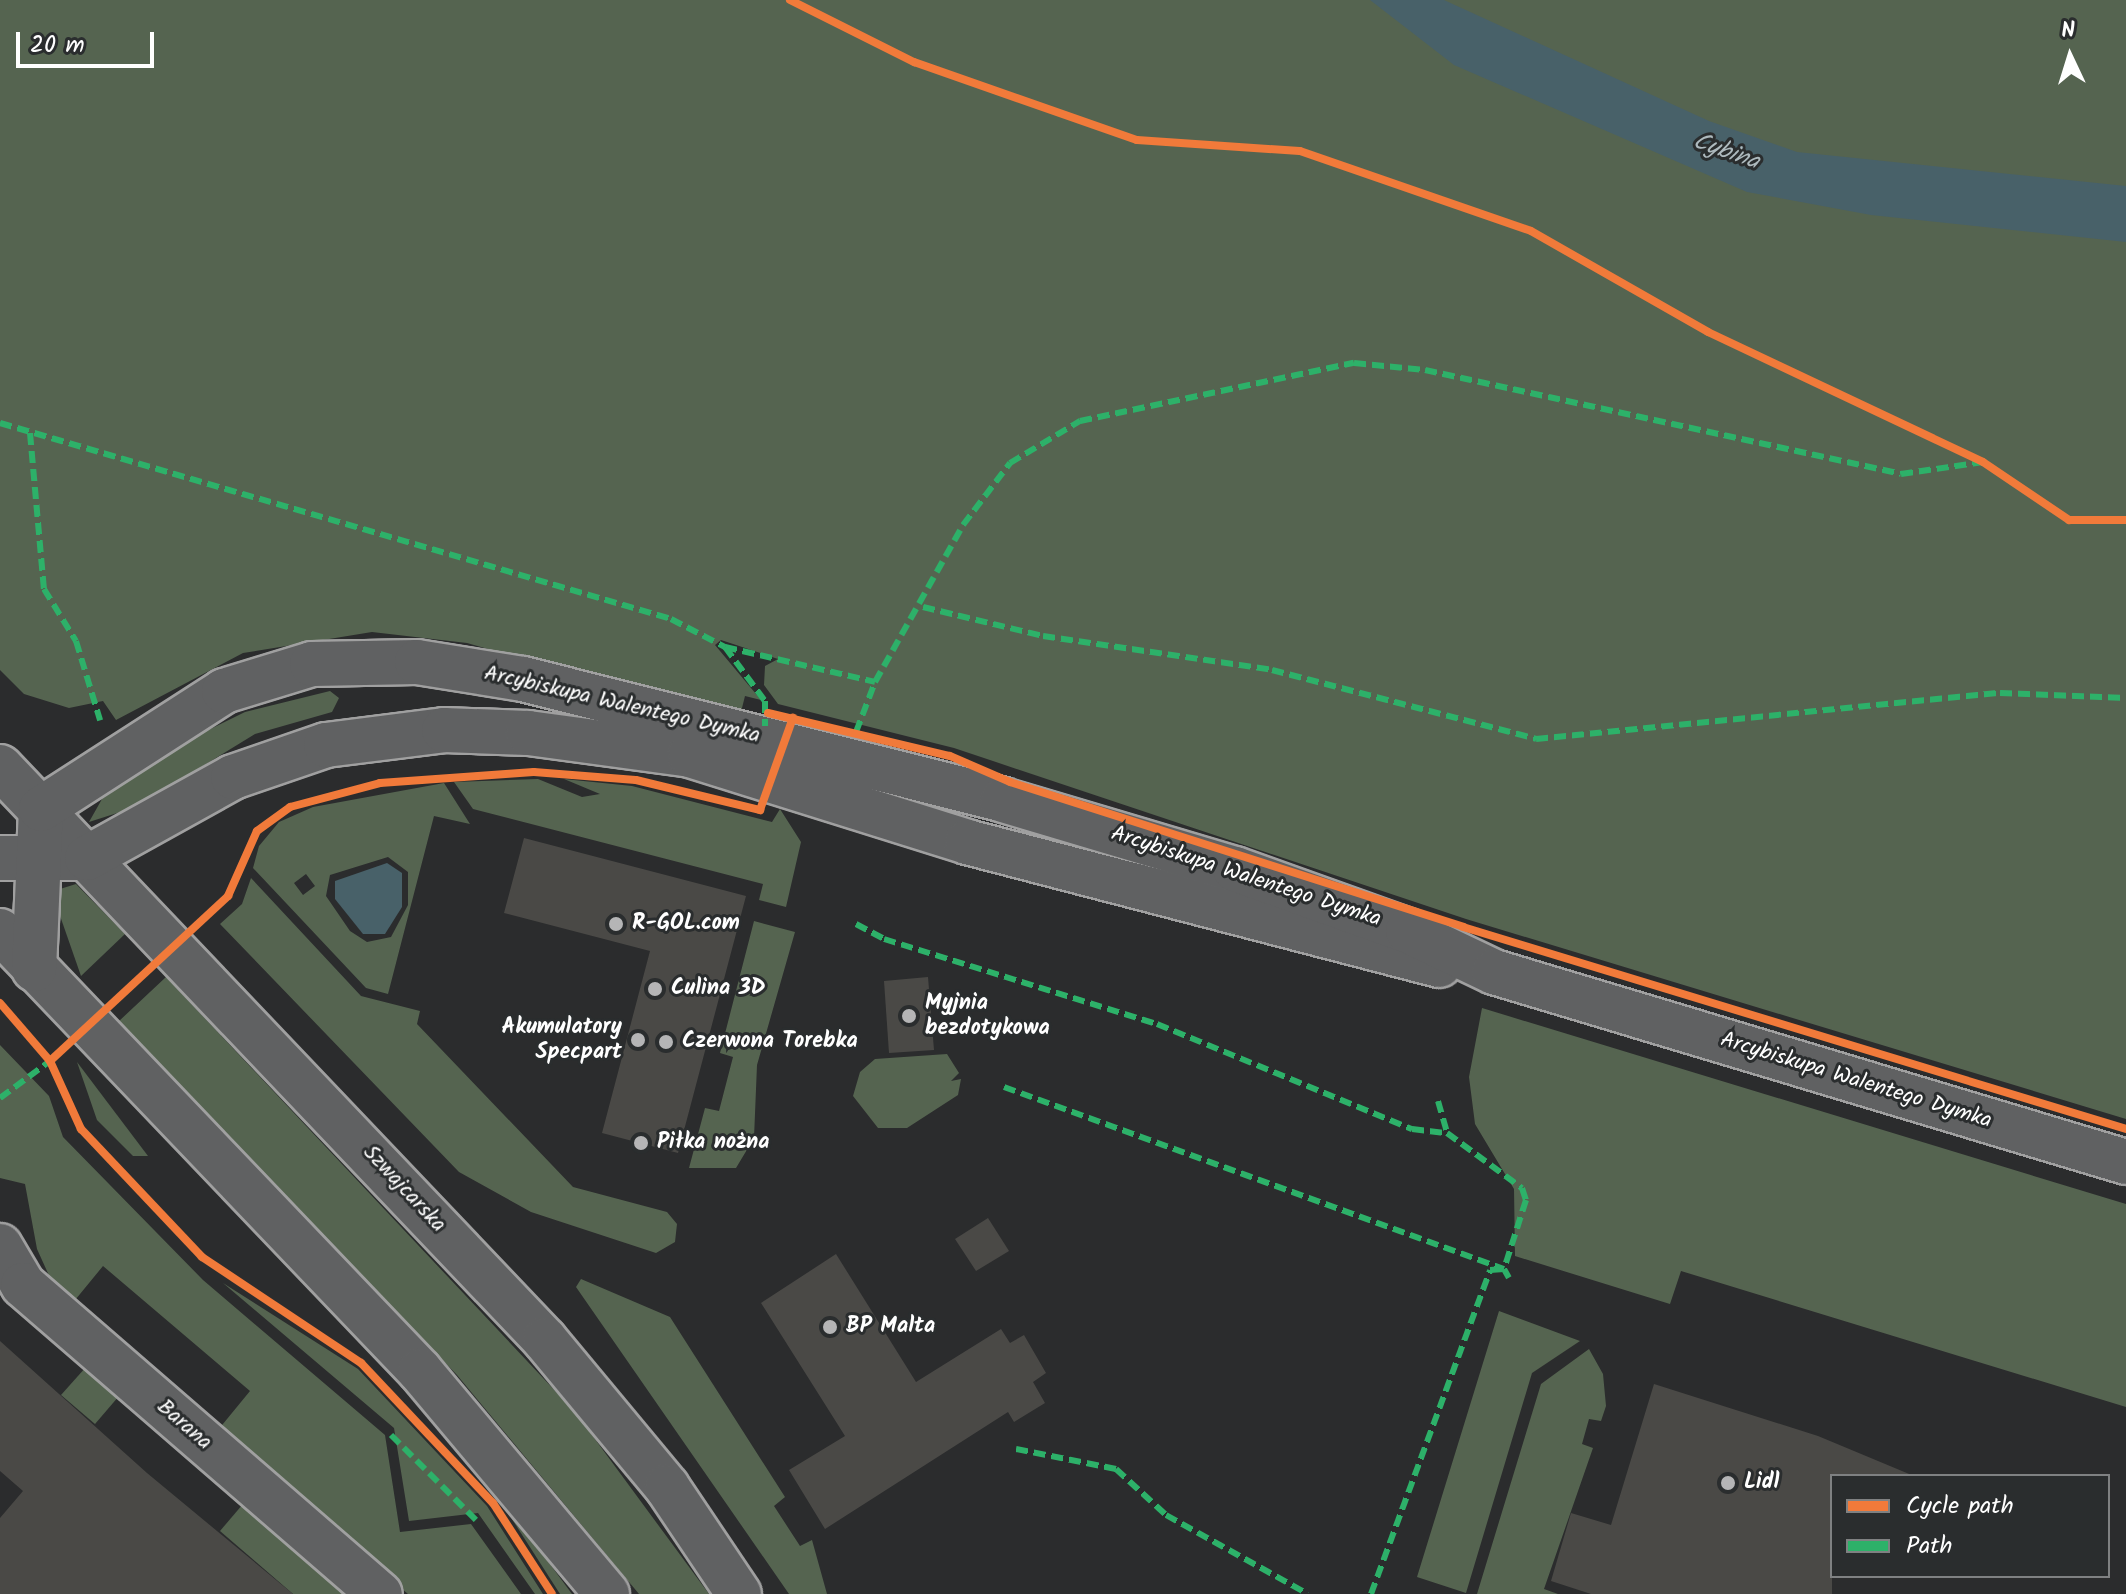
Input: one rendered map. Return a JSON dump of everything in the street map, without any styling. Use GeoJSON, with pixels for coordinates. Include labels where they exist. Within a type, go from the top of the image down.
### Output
{"type":"FeatureCollection","features":[{"type":"Feature","properties":{"kind":"street","name":"Arcybiskupa Walentego Dymka"},"geometry":{"type":"LineString","coordinates":[[41,809],[224,691],[312,664],[417,662],[688,718],[1003,800],[1235,869],[1408,931],[1494,972],[2126,1162]]}},
{"type":"Feature","properties":{"kind":"street","name":"Arcybiskupa Walentego Dymka"},"geometry":{"type":"LineString","coordinates":[[18,858],[87,858],[233,777],[326,745],[444,730],[528,733],[690,755],[1240,916],[1404,960],[1494,972]]}},
{"type":"Feature","properties":{"kind":"street"},"geometry":{"type":"LineString","coordinates":[[0,767],[41,809],[18,858],[17,968]]}},
{"type":"Feature","properties":{"kind":"street","name":"Szwajcarska"},"geometry":{"type":"LineString","coordinates":[[41,809],[545,1340],[667,1487],[739,1594]]}},
{"type":"Feature","properties":{"kind":"street"},"geometry":{"type":"LineString","coordinates":[[0,931],[17,968],[420,1371],[607,1594]]}},
{"type":"Feature","properties":{"kind":"street","name":"Barana"},"geometry":{"type":"LineString","coordinates":[[0,1246],[23,1285],[380,1594]]}},
{"type":"Feature","properties":{"kind":"green space"},"geometry":{"type":"Polygon","coordinates":[[[0,0],[2126,0],[2126,1119],[1466,919],[954,748],[778,704],[764,685],[765,666],[778,659],[721,640],[715,645],[761,700],[745,696],[739,720],[467,643],[372,632],[243,653],[116,720],[103,701],[69,708],[24,694],[0,670],[0,0]]]}},
{"type":"Feature","properties":{"kind":"green space"},"geometry":{"type":"Polygon","coordinates":[[[330,691],[339,698],[332,712],[255,734],[136,807],[89,822],[102,799],[186,741],[245,712],[330,691]]]}},
{"type":"Feature","properties":{"kind":"green space"},"geometry":{"type":"Polygon","coordinates":[[[538,779],[582,797],[600,794],[564,779],[632,786],[772,822],[780,809],[801,842],[786,907],[759,900],[763,884],[473,809],[454,782],[538,779]]]}},
{"type":"Feature","properties":{"kind":"green space"},"geometry":{"type":"Polygon","coordinates":[[[444,783],[470,824],[434,816],[388,994],[366,988],[253,868],[259,846],[279,822],[313,807],[444,783]],[[388,857],[330,875],[326,896],[350,931],[367,942],[391,937],[408,905],[408,872],[388,857]],[[306,874],[294,883],[303,895],[315,886],[306,874]]]}},
{"type":"Feature","properties":{"kind":"green space"},"geometry":{"type":"Polygon","coordinates":[[[251,878],[361,996],[420,1011],[417,1024],[573,1187],[667,1212],[677,1224],[675,1242],[656,1253],[531,1212],[459,1172],[220,924],[242,904],[251,878]]]}},
{"type":"Feature","properties":{"kind":"green space"},"geometry":{"type":"Polygon","coordinates":[[[76,884],[125,934],[81,976],[58,910],[60,889],[76,884]]]}},
{"type":"Feature","properties":{"kind":"green space"},"geometry":{"type":"Polygon","coordinates":[[[754,921],[795,932],[757,1065],[754,1138],[736,1168],[689,1168],[705,1108],[719,1111],[733,1057],[720,1053],[754,921]]]}},
{"type":"Feature","properties":{"kind":"green space"},"geometry":{"type":"Polygon","coordinates":[[[166,977],[575,1412],[709,1594],[639,1594],[457,1375],[118,1022],[166,977]]]}},
{"type":"Feature","properties":{"kind":"green space"},"geometry":{"type":"Polygon","coordinates":[[[1482,1008],[2126,1204],[2126,1407],[1681,1271],[1670,1304],[1515,1256],[1514,1189],[1475,1124],[1469,1077],[1482,1008]]]}},
{"type":"Feature","properties":{"kind":"green space"},"geometry":{"type":"Polygon","coordinates":[[[0,1045],[49,1096],[63,1137],[203,1280],[385,1435],[400,1532],[471,1524],[521,1594],[408,1594],[218,1430],[250,1391],[103,1266],[71,1305],[56,1291],[37,1249],[25,1184],[0,1178],[0,1045]]]}},
{"type":"Feature","properties":{"kind":"green space"},"geometry":{"type":"Polygon","coordinates":[[[947,1054],[959,1073],[951,1081],[961,1079],[958,1095],[907,1128],[878,1128],[853,1096],[860,1072],[875,1059],[947,1054]]]}},
{"type":"Feature","properties":{"kind":"green space"},"geometry":{"type":"Polygon","coordinates":[[[77,1062],[148,1156],[133,1156],[97,1120],[77,1062]]]}},
{"type":"Feature","properties":{"kind":"green space"},"geometry":{"type":"Polygon","coordinates":[[[581,1279],[670,1317],[785,1497],[774,1506],[800,1546],[812,1540],[827,1594],[789,1594],[576,1287],[581,1279]]]}},
{"type":"Feature","properties":{"kind":"green space"},"geometry":{"type":"Polygon","coordinates":[[[223,1283],[358,1369],[487,1506],[543,1594],[535,1594],[478,1513],[409,1521],[394,1428],[223,1283]]]}},
{"type":"Feature","properties":{"kind":"green space"},"geometry":{"type":"Polygon","coordinates":[[[1499,1311],[1580,1341],[1532,1373],[1466,1593],[1417,1577],[1499,1311]]]}},
{"type":"Feature","properties":{"kind":"green space"},"geometry":{"type":"Polygon","coordinates":[[[1589,1349],[1603,1374],[1606,1406],[1601,1421],[1589,1419],[1582,1444],[1593,1448],[1544,1589],[1558,1594],[1477,1594],[1541,1384],[1589,1349]]]}},
{"type":"Feature","properties":{"kind":"green space"},"geometry":{"type":"Polygon","coordinates":[[[86,1367],[119,1396],[95,1424],[61,1395],[86,1367]]]}},
{"type":"Feature","properties":{"kind":"green space"},"geometry":{"type":"Polygon","coordinates":[[[243,1504],[347,1594],[293,1594],[220,1531],[243,1504]]]}},
{"type":"Feature","properties":{"kind":"green space"},"geometry":{"type":"Polygon","coordinates":[[[510,1516],[530,1537],[572,1594],[560,1594],[510,1516]]]}},
{"type":"Feature","properties":{"kind":"water","name":"Cybina"},"geometry":{"type":"Polygon","coordinates":[[[1370,0],[1444,0],[1709,121],[1797,152],[2126,186],[2126,242],[1871,215],[1747,192],[1454,65],[1370,0]]]}},
{"type":"Feature","properties":{"kind":"water"},"geometry":{"type":"Polygon","coordinates":[[[387,863],[402,873],[402,907],[385,934],[363,934],[335,899],[335,881],[387,863]]]}},
{"type":"Feature","properties":{"kind":"building","name":"Czerwona Torebka"},"geometry":{"type":"Polygon","coordinates":[[[524,838],[746,896],[678,1153],[602,1133],[650,951],[504,913],[524,838]]]}},
{"type":"Feature","properties":{"kind":"building","name":"Myjnia bezdotykowa"},"geometry":{"type":"Polygon","coordinates":[[[928,977],[934,1050],[889,1053],[884,981],[928,977]]]}},
{"type":"Feature","properties":{"kind":"building"},"geometry":{"type":"Polygon","coordinates":[[[988,1218],[1009,1251],[976,1271],[955,1239],[988,1218]]]}},
{"type":"Feature","properties":{"kind":"building"},"geometry":{"type":"Polygon","coordinates":[[[836,1254],[916,1382],[1001,1329],[1010,1343],[1024,1335],[1046,1373],[1033,1382],[1045,1403],[1014,1422],[1008,1412],[825,1529],[789,1470],[845,1436],[761,1303],[836,1254]]]}},
{"type":"Feature","properties":{"kind":"building"},"geometry":{"type":"Polygon","coordinates":[[[0,1341],[147,1473],[293,1594],[0,1594],[0,1518],[23,1491],[0,1471],[0,1341]]]}},
{"type":"Feature","properties":{"kind":"building","name":"Lidl"},"geometry":{"type":"Polygon","coordinates":[[[1654,1384],[1818,1436],[1909,1474],[1830,1474],[1832,1594],[1591,1594],[1551,1581],[1571,1513],[1611,1525],[1654,1384]]]}},
{"type":"Feature","properties":{"kind":"marked path"},"geometry":{"type":"LineString","coordinates":[[856,732],[875,682],[963,525],[1010,463],[1080,421],[1354,363],[1425,370],[1901,474],[1983,462]]}},
{"type":"Feature","properties":{"kind":"marked path"},"geometry":{"type":"LineString","coordinates":[[0,423],[671,619],[725,647],[765,701],[765,726]]}},
{"type":"Feature","properties":{"kind":"marked path"},"geometry":{"type":"LineString","coordinates":[[30,433],[44,589],[76,641],[100,720]]}},
{"type":"Feature","properties":{"kind":"marked path"},"geometry":{"type":"LineString","coordinates":[[923,607],[1043,636],[1272,670],[1536,739],[2000,693],[2126,698]]}},
{"type":"Feature","properties":{"kind":"marked path"},"geometry":{"type":"LineString","coordinates":[[725,647],[875,682]]}},
{"type":"Feature","properties":{"kind":"marked path"},"geometry":{"type":"LineString","coordinates":[[856,924],[884,939],[1157,1024],[1412,1129],[1447,1133]]}},
{"type":"Feature","properties":{"kind":"marked path"},"geometry":{"type":"LineString","coordinates":[[0,1098],[50,1061]]}},
{"type":"Feature","properties":{"kind":"marked path"},"geometry":{"type":"LineString","coordinates":[[1004,1087],[1504,1269]]}},
{"type":"Feature","properties":{"kind":"marked path"},"geometry":{"type":"LineString","coordinates":[[1438,1101],[1447,1133],[1522,1188],[1526,1200],[1504,1269],[1509,1278]]}},
{"type":"Feature","properties":{"kind":"marked path"},"geometry":{"type":"LineString","coordinates":[[1371,1594],[1490,1270],[1504,1269]]}},
{"type":"Feature","properties":{"kind":"marked path"},"geometry":{"type":"LineString","coordinates":[[391,1435],[476,1520]]}},
{"type":"Feature","properties":{"kind":"marked path"},"geometry":{"type":"LineString","coordinates":[[1016,1449],[1116,1469],[1166,1515],[1308,1594]]}},
{"type":"Feature","properties":{"kind":"cycle path"},"geometry":{"type":"LineString","coordinates":[[790,0],[914,62],[1137,140],[1300,151],[1531,231],[1708,332],[1983,462],[2069,520],[2126,520]]}},
{"type":"Feature","properties":{"kind":"cycle path"},"geometry":{"type":"LineString","coordinates":[[768,713],[950,756],[1010,782],[1463,927],[2126,1129]]}},
{"type":"Feature","properties":{"kind":"cycle path"},"geometry":{"type":"LineString","coordinates":[[50,1061],[228,896],[257,831],[290,807],[380,783],[534,772],[636,780],[760,810],[793,718]]}},
{"type":"Feature","properties":{"kind":"cycle path"},"geometry":{"type":"LineString","coordinates":[[0,1003],[50,1061],[81,1129],[202,1257],[361,1363],[493,1503],[552,1594]]}},
{"type":"Feature","properties":{"kind":"place","name":"R-GOL.com"},"geometry":{"type":"Point","coordinates":[616,924]}},
{"type":"Feature","properties":{"kind":"place","name":"Culina 3D"},"geometry":{"type":"Point","coordinates":[655,989]}},
{"type":"Feature","properties":{"kind":"place","name":"Myjnia bezdotykowa"},"geometry":{"type":"Point","coordinates":[909,1016]}},
{"type":"Feature","properties":{"kind":"place","name":"Akumulatory Specpart"},"geometry":{"type":"Point","coordinates":[638,1040]}},
{"type":"Feature","properties":{"kind":"place","name":"Czerwona Torebka"},"geometry":{"type":"Point","coordinates":[666,1042]}},
{"type":"Feature","properties":{"kind":"place","name":"Piłka nożna"},"geometry":{"type":"Point","coordinates":[641,1143]}},
{"type":"Feature","properties":{"kind":"place","name":"BP Malta"},"geometry":{"type":"Point","coordinates":[830,1327]}},
{"type":"Feature","properties":{"kind":"place","name":"Lidl"},"geometry":{"type":"Point","coordinates":[1728,1483]}}]}
